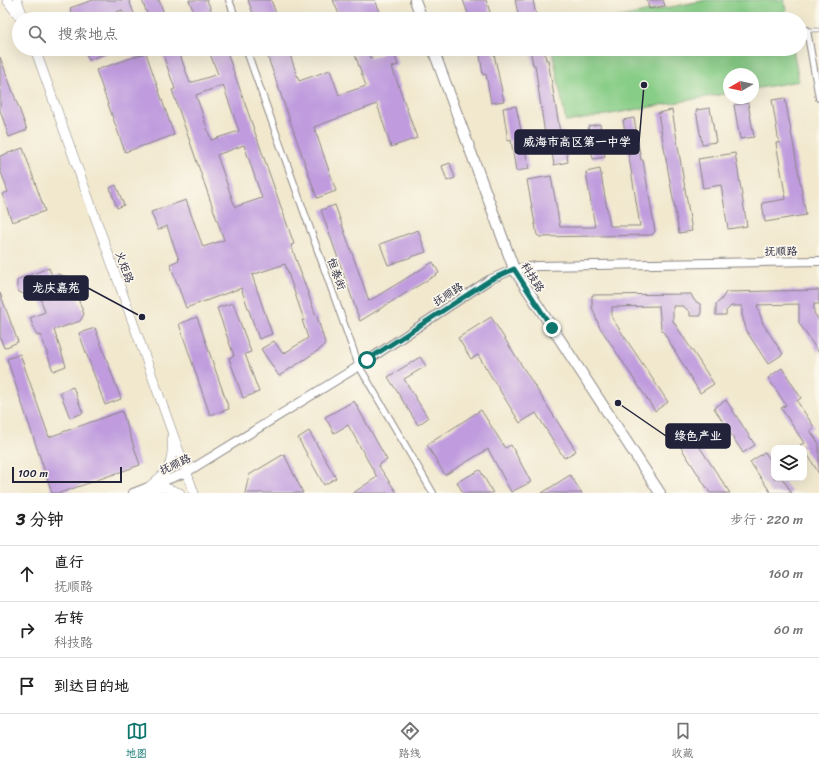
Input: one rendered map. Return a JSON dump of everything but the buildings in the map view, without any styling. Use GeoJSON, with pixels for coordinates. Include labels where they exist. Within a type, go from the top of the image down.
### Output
{"type":"FeatureCollection","features":[{"type":"Feature","properties":{"kind":"main road"},"geometry":{"type":"LineString","coordinates":[[7,0],[18,12]]}},
{"type":"Feature","properties":{"kind":"main road"},"geometry":{"type":"LineString","coordinates":[[17,0],[21,12]]}},
{"type":"Feature","properties":{"kind":"main road"},"geometry":{"type":"LineString","coordinates":[[23,0],[24,12]]}},
{"type":"Feature","properties":{"kind":"main road"},"geometry":{"type":"LineString","coordinates":[[415,0],[419,12]]}},
{"type":"Feature","properties":{"kind":"main road","name":"火炬路"},"geometry":{"type":"LineString","coordinates":[[38,56],[194,493]]}},
{"type":"Feature","properties":{"kind":"main road","name":"科技路"},"geometry":{"type":"LineString","coordinates":[[436,56],[514,269],[660,493]]}},
{"type":"Feature","properties":{"kind":"main road"},"geometry":{"type":"LineString","coordinates":[[146,488],[166,473],[170,464],[173,448],[171,426]]}},
{"type":"Feature","properties":{"kind":"main road"},"geometry":{"type":"LineString","coordinates":[[146,488],[166,488],[180,493]]}},
{"type":"Feature","properties":{"kind":"street"},"geometry":{"type":"LineString","coordinates":[[229,0],[233,12]]}},
{"type":"Feature","properties":{"kind":"street"},"geometry":{"type":"LineString","coordinates":[[807,30],[819,98]]}},
{"type":"Feature","properties":{"kind":"street","name":"恒泰街"},"geometry":{"type":"LineString","coordinates":[[248,56],[359,366],[434,493]]}},
{"type":"Feature","properties":{"kind":"street","name":"抚顺路"},"geometry":{"type":"LineString","coordinates":[[133,493],[187,472],[359,366],[490,280],[514,269],[538,266],[819,261]]}},
{"type":"Feature","properties":{"kind":"lane"},"geometry":{"type":"LineString","coordinates":[[807,30],[819,30]]}},
{"type":"Feature","properties":{"kind":"green space"},"geometry":{"type":"Polygon","coordinates":[[[707,0],[784,0],[787,12],[645,12],[707,0]]]}},
{"type":"Feature","properties":{"kind":"green space"},"geometry":{"type":"Polygon","coordinates":[[[553,56],[794,56],[799,81],[759,88],[759,68],[723,68],[723,94],[566,122],[553,56]]]}},
{"type":"Feature","properties":{"kind":"place","name":"威海市高区第一中学"},"geometry":{"type":"Point","coordinates":[644,85]}},
{"type":"Feature","properties":{"kind":"place","name":"龙庆嘉苑"},"geometry":{"type":"Point","coordinates":[142,317]}},
{"type":"Feature","properties":{"kind":"place","name":"绿色产业"},"geometry":{"type":"Point","coordinates":[618,403]}},
{"type":"Feature","properties":{"kind":"route"},"geometry":{"type":"LineString","coordinates":[[367,360],[490,280],[514,269],[552,328]]}}]}
